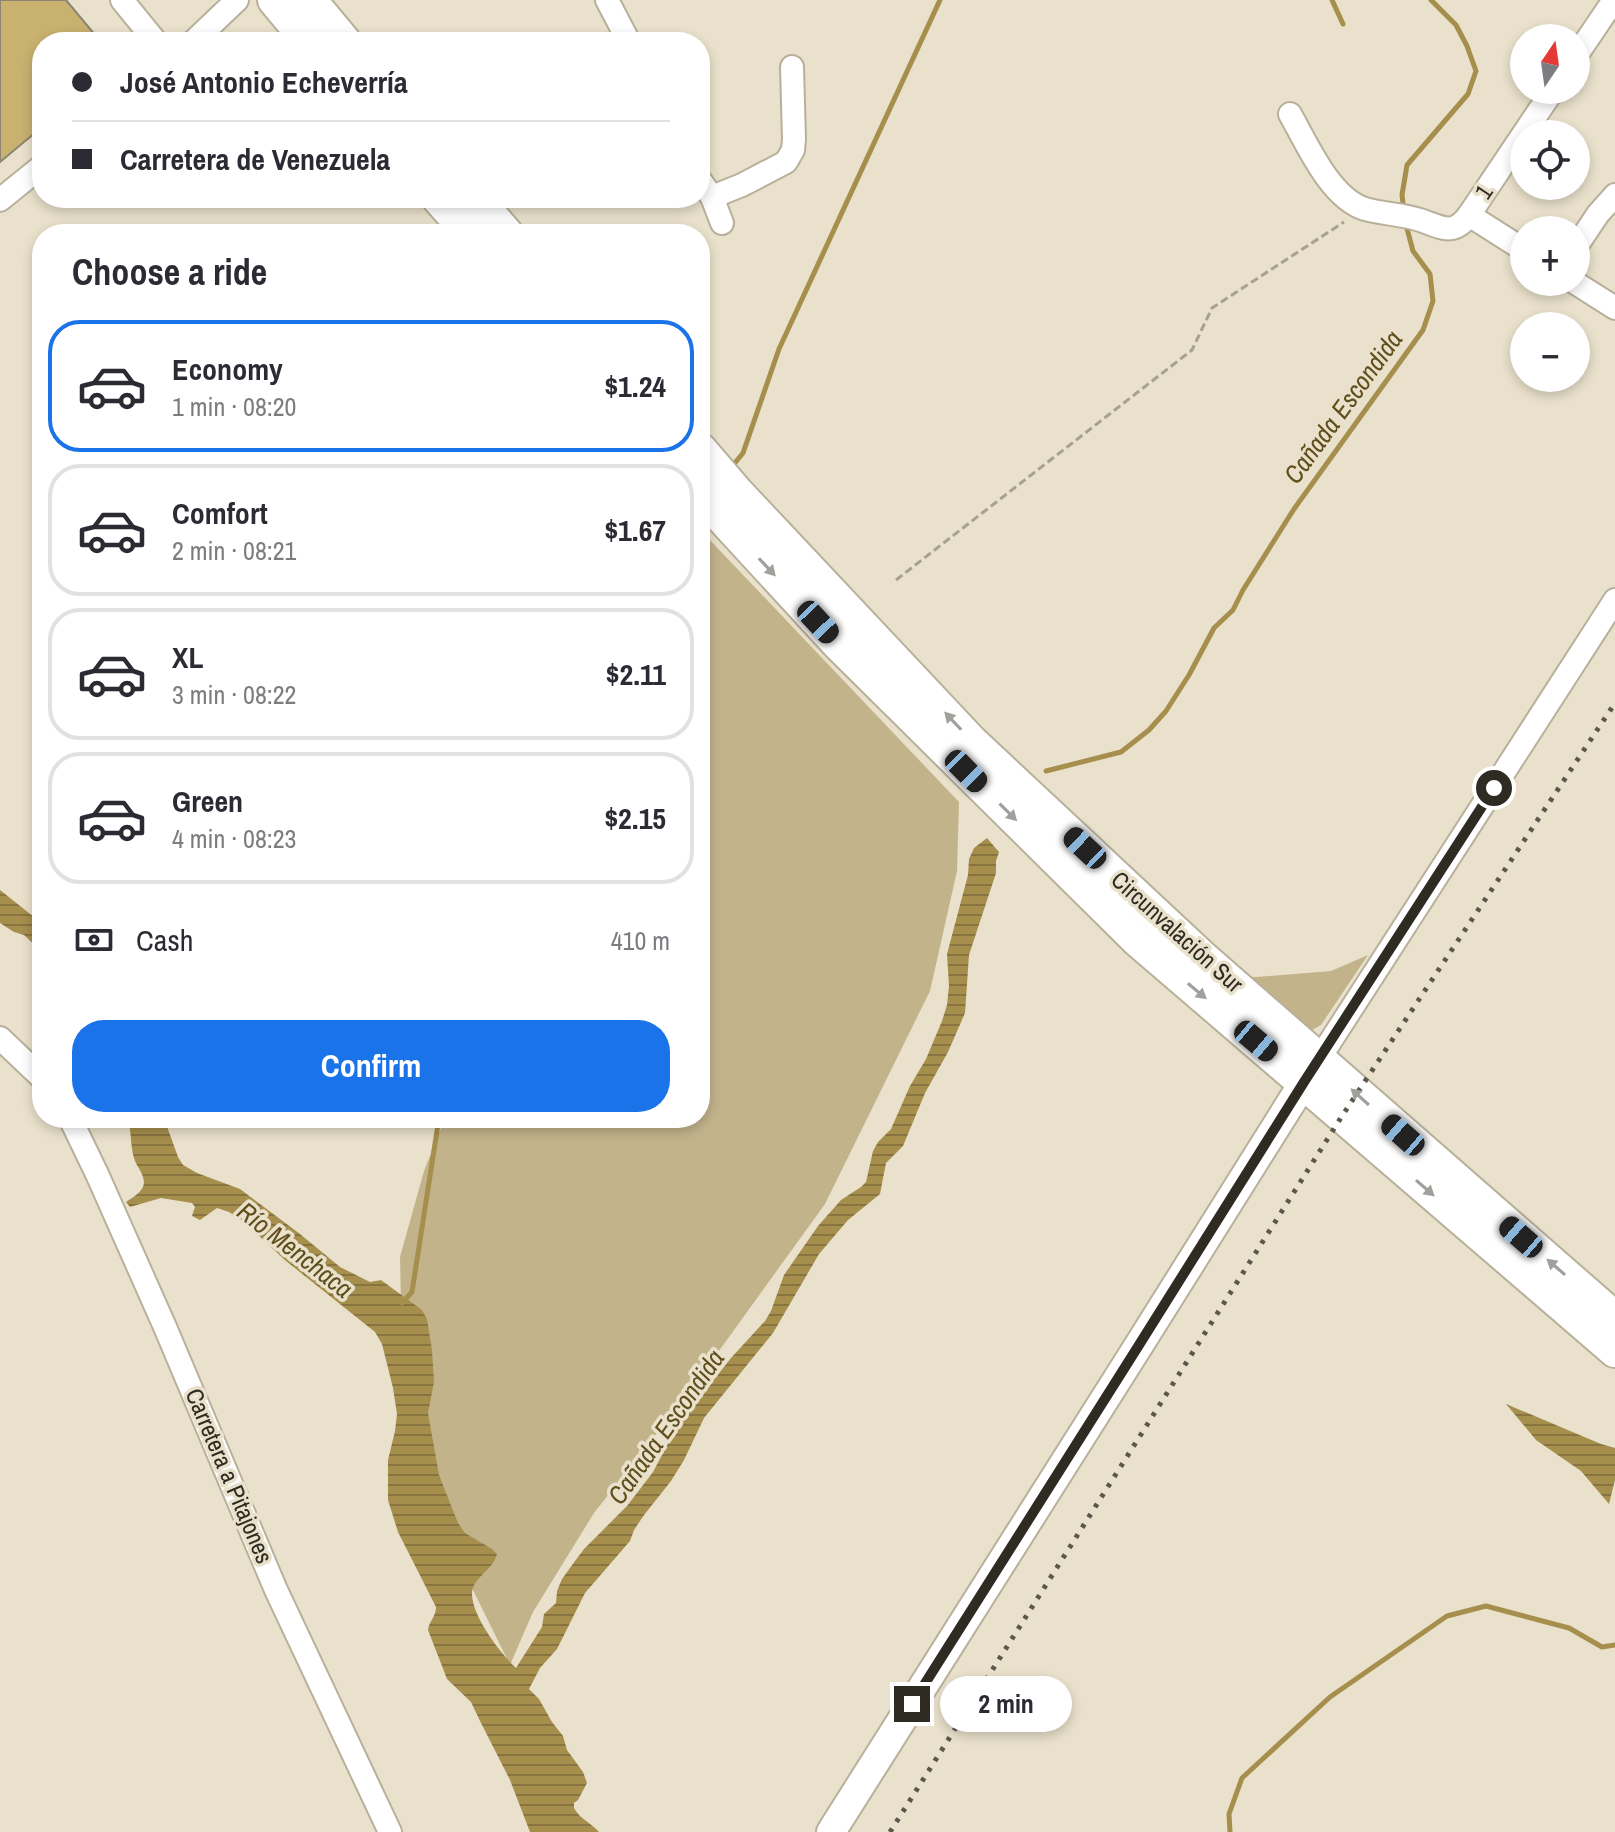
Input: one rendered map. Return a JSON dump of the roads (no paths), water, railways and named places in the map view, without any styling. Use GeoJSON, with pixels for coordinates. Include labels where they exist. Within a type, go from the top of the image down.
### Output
{"type":"FeatureCollection","features":[{"type":"Feature","properties":{"kind":"highway"},"geometry":{"type":"LineString","coordinates":[[274,0],[301,32]]}},
{"type":"Feature","properties":{"kind":"highway"},"geometry":{"type":"LineString","coordinates":[[310,0],[337,32]]}},
{"type":"Feature","properties":{"kind":"highway"},"geometry":{"type":"LineString","coordinates":[[447,208],[461,224]]}},
{"type":"Feature","properties":{"kind":"highway"},"geometry":{"type":"LineString","coordinates":[[485,208],[498,224]]}},
{"type":"Feature","properties":{"kind":"highway","name":"Circunvalación Sur"},"geometry":{"type":"LineString","coordinates":[[713,483],[972,742],[1188,945],[1311,1070],[1615,1351]]}},
{"type":"Feature","properties":{"kind":"highway","name":"Circunvalación Sur"},"geometry":{"type":"LineString","coordinates":[[1311,1070],[1356,1094],[1615,1318]]}},
{"type":"Feature","properties":{"kind":"main road"},"geometry":{"type":"LineString","coordinates":[[831,1832],[1311,1070]]}},
{"type":"Feature","properties":{"kind":"street"},"geometry":{"type":"LineString","coordinates":[[122,0],[148,32]]}},
{"type":"Feature","properties":{"kind":"street"},"geometry":{"type":"LineString","coordinates":[[203,32],[237,0]]}},
{"type":"Feature","properties":{"kind":"street"},"geometry":{"type":"LineString","coordinates":[[607,0],[624,32]]}},
{"type":"Feature","properties":{"kind":"street"},"geometry":{"type":"LineString","coordinates":[[1590,35],[1614,0]]}},
{"type":"Feature","properties":{"kind":"street"},"geometry":{"type":"LineString","coordinates":[[710,189],[742,185],[786,162],[793,150],[794,139],[792,67]]}},
{"type":"Feature","properties":{"kind":"street","name":"1"},"geometry":{"type":"LineString","coordinates":[[1469,215],[1544,104]]}},
{"type":"Feature","properties":{"kind":"street"},"geometry":{"type":"LineString","coordinates":[[1290,114],[1324,175],[1348,200],[1364,209],[1404,215],[1444,229],[1455,228],[1469,215],[1510,241]]}},
{"type":"Feature","properties":{"kind":"street"},"geometry":{"type":"LineString","coordinates":[[0,200],[32,174]]}},
{"type":"Feature","properties":{"kind":"street"},"geometry":{"type":"LineString","coordinates":[[1590,226],[1615,195]]}},
{"type":"Feature","properties":{"kind":"street"},"geometry":{"type":"LineString","coordinates":[[710,198],[722,223]]}},
{"type":"Feature","properties":{"kind":"street"},"geometry":{"type":"LineString","coordinates":[[1590,292],[1615,308]]}},
{"type":"Feature","properties":{"kind":"street"},"geometry":{"type":"LineString","coordinates":[[1311,1070],[1615,600]]}},
{"type":"Feature","properties":{"kind":"street"},"geometry":{"type":"LineString","coordinates":[[0,1038],[32,1068]]}},
{"type":"Feature","properties":{"kind":"street","name":"Carretera a Pitajones"},"geometry":{"type":"LineString","coordinates":[[75,1128],[184,1368],[276,1590],[390,1832]]}},
{"type":"Feature","properties":{"kind":"water","name":"Río Menchaca"},"geometry":{"type":"Polygon","coordinates":[[[987,838],[999,852],[996,873],[969,955],[965,1013],[925,1093],[903,1146],[886,1163],[880,1194],[848,1220],[819,1254],[773,1333],[704,1418],[684,1460],[634,1530],[630,1541],[585,1593],[557,1649],[540,1668],[529,1689],[539,1699],[583,1772],[587,1783],[574,1808],[599,1832],[530,1832],[510,1780],[471,1702],[447,1679],[428,1630],[436,1607],[398,1532],[388,1500],[388,1460],[397,1414],[382,1344],[375,1332],[229,1212],[217,1208],[200,1220],[192,1216],[195,1207],[192,1203],[161,1198],[130,1207],[126,1202],[140,1192],[144,1183],[134,1158],[130,1128],[168,1128],[183,1165],[240,1189],[340,1267],[370,1282],[381,1280],[422,1310],[427,1319],[432,1350],[434,1382],[428,1413],[439,1475],[465,1533],[497,1554],[474,1585],[472,1594],[485,1629],[516,1668],[542,1627],[544,1614],[556,1603],[562,1579],[584,1549],[627,1506],[653,1472],[686,1415],[765,1321],[784,1275],[818,1226],[841,1200],[866,1182],[873,1151],[891,1129],[942,1021],[949,986],[947,954],[974,848],[987,838]]]}},
{"type":"Feature","properties":{"kind":"water"},"geometry":{"type":"Polygon","coordinates":[[[0,890],[32,915],[32,943],[24,935],[0,923],[0,890]]]}},
{"type":"Feature","properties":{"kind":"water"},"geometry":{"type":"Polygon","coordinates":[[[1506,1404],[1615,1448],[1615,1480],[1609,1504],[1581,1471],[1536,1440],[1506,1404]]]}},
{"type":"Feature","properties":{"kind":"waterway"},"geometry":{"type":"LineString","coordinates":[[730,469],[743,453],[779,349],[940,0]]}},
{"type":"Feature","properties":{"kind":"waterway","name":"Cañada Escondida"},"geometry":{"type":"LineString","coordinates":[[1332,0],[1343,24]]}},
{"type":"Feature","properties":{"kind":"waterway","name":"Cañada Escondida"},"geometry":{"type":"LineString","coordinates":[[1404,211],[1402,195],[1407,165],[1468,94],[1476,71],[1456,25],[1431,0]]}},
{"type":"Feature","properties":{"kind":"waterway","name":"Cañada Escondida"},"geometry":{"type":"LineString","coordinates":[[1046,771],[1121,752],[1149,730],[1166,711],[1214,628],[1233,610],[1294,509],[1423,330],[1433,301],[1430,274],[1413,251],[1405,221]]}},
{"type":"Feature","properties":{"kind":"waterway"},"geometry":{"type":"LineString","coordinates":[[402,1303],[412,1292],[437,1128]]}},
{"type":"Feature","properties":{"kind":"waterway"},"geometry":{"type":"LineString","coordinates":[[1230,1832],[1229,1814],[1242,1778],[1330,1697],[1447,1616],[1486,1606],[1569,1628],[1602,1647],[1615,1645]]}},
{"type":"Feature","properties":{"kind":"railway"},"geometry":{"type":"LineString","coordinates":[[890,1832],[1342,1116],[1615,703]]}}]}
